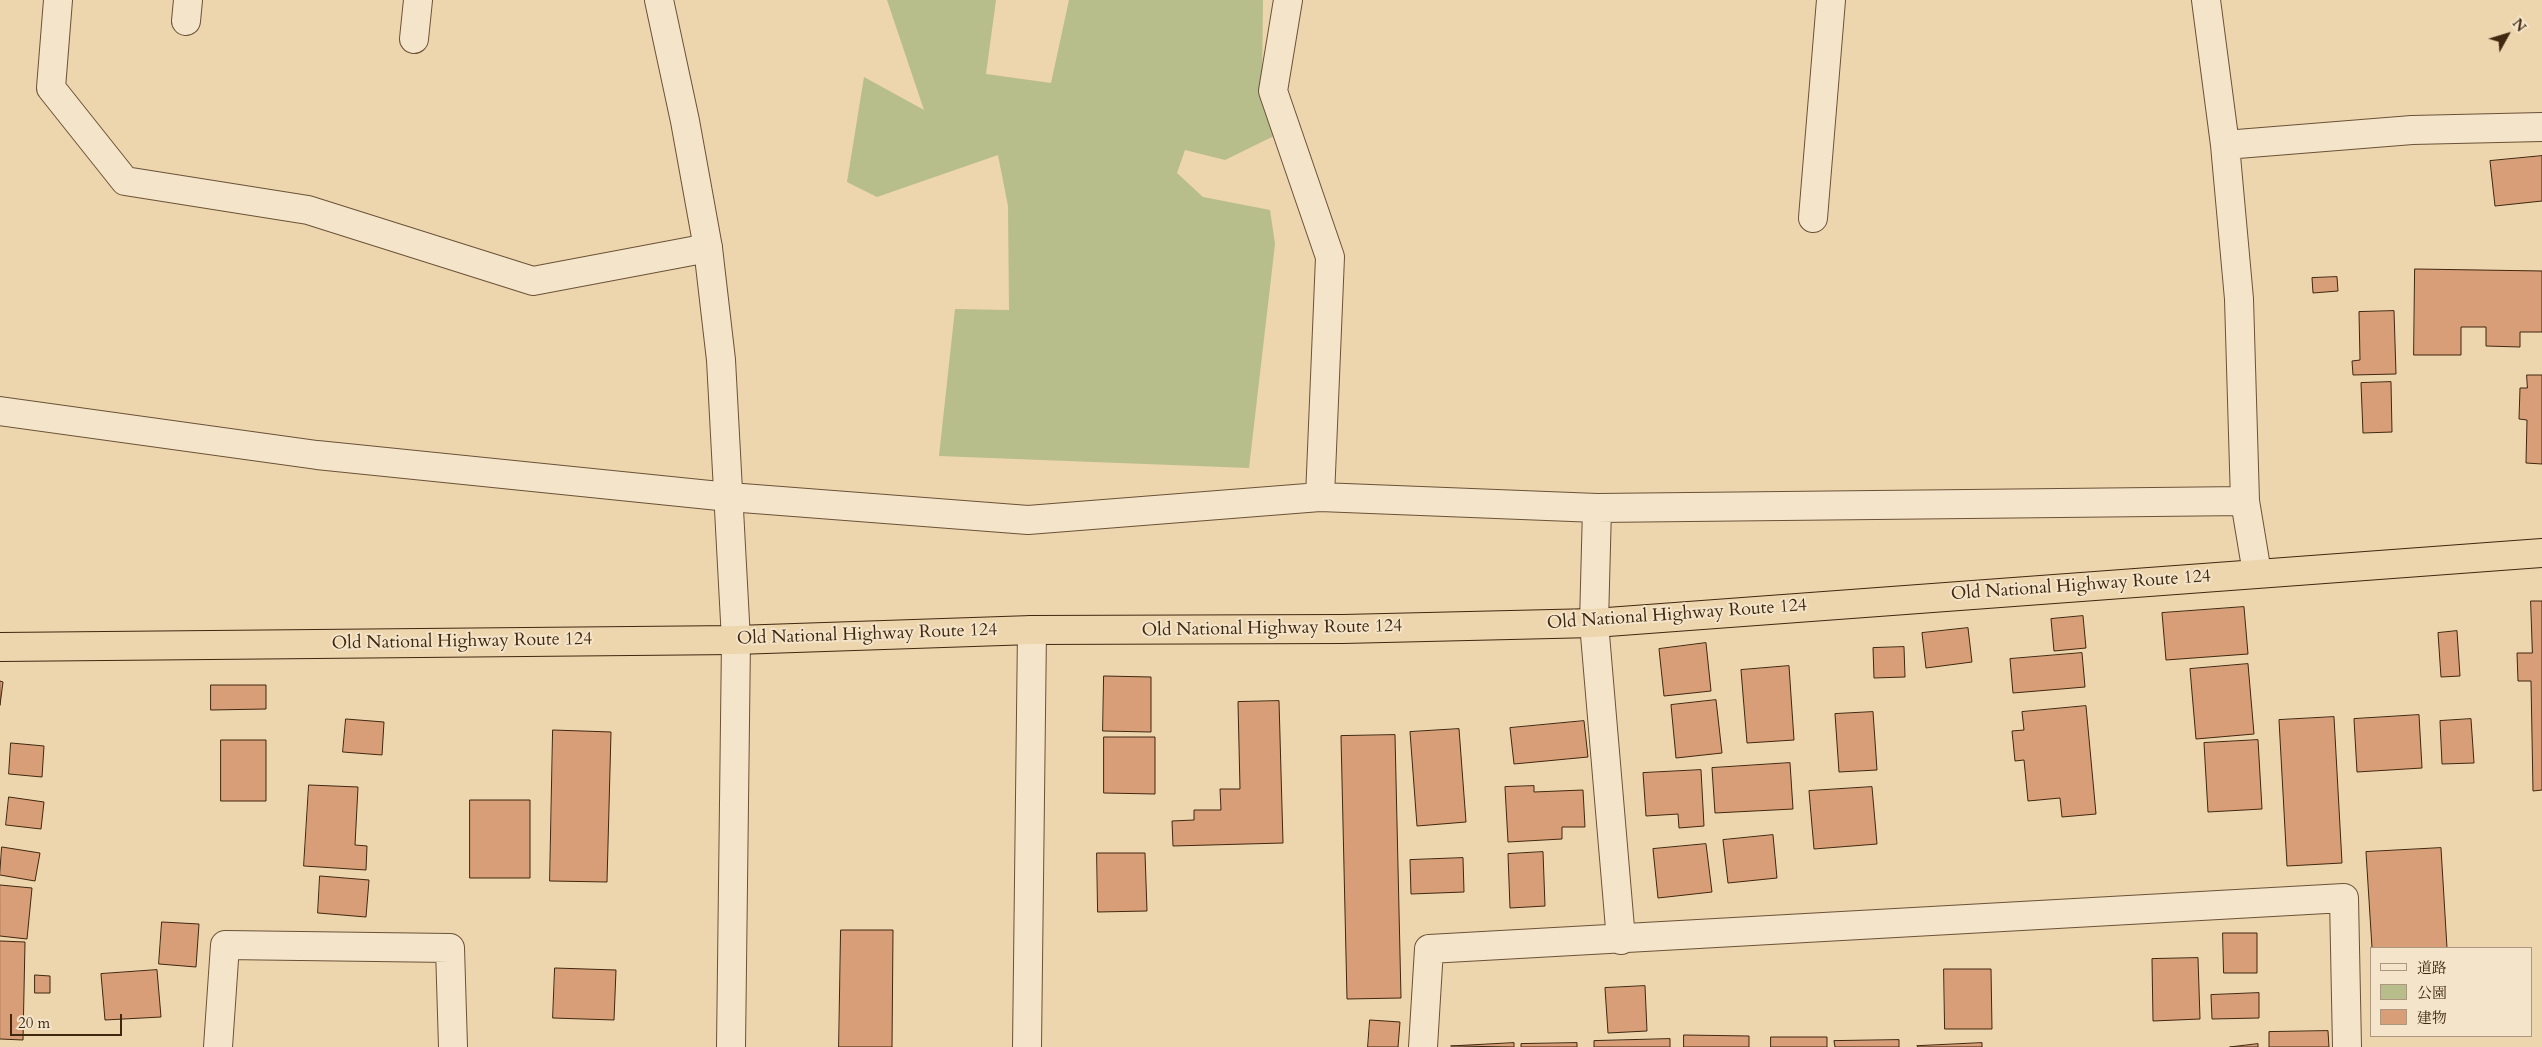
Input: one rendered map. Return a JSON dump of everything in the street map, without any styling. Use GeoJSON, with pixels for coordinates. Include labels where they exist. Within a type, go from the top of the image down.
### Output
{"type":"FeatureCollection","features":[{"type":"Feature","properties":{"kind":"highway","name":"Old National Highway Route 124"},"geometry":{"type":"LineString","coordinates":[[0,647],[736,640],[1032,630],[1323,629],[1594,623],[2257,572],[2542,553]]}},
{"type":"Feature","properties":{"kind":"street"},"geometry":{"type":"LineString","coordinates":[[58,0],[51,88],[125,181],[308,210],[534,281],[708,248]]}},
{"type":"Feature","properties":{"kind":"street"},"geometry":{"type":"LineString","coordinates":[[414,39],[418,0]]}},
{"type":"Feature","properties":{"kind":"street"},"geometry":{"type":"LineString","coordinates":[[659,0],[686,121],[708,248],[721,360],[736,640],[730,1047]]}},
{"type":"Feature","properties":{"kind":"street"},"geometry":{"type":"LineString","coordinates":[[1288,0],[1273,91],[1330,257],[1320,497]]}},
{"type":"Feature","properties":{"kind":"street"},"geometry":{"type":"LineString","coordinates":[[1813,218],[1831,0]]}},
{"type":"Feature","properties":{"kind":"street"},"geometry":{"type":"LineString","coordinates":[[2206,0],[2225,145],[2239,299],[2245,501],[2257,572]]}},
{"type":"Feature","properties":{"kind":"street"},"geometry":{"type":"LineString","coordinates":[[2225,145],[2412,130],[2542,127]]}},
{"type":"Feature","properties":{"kind":"street"},"geometry":{"type":"LineString","coordinates":[[0,411],[317,455],[729,497],[1028,520],[1320,497],[1598,508],[2245,501]]}},
{"type":"Feature","properties":{"kind":"street"},"geometry":{"type":"LineString","coordinates":[[1598,508],[1594,623],[1621,940]]}},
{"type":"Feature","properties":{"kind":"street"},"geometry":{"type":"LineString","coordinates":[[1027,1047],[1032,630]]}},
{"type":"Feature","properties":{"kind":"street"},"geometry":{"type":"LineString","coordinates":[[1423,1047],[1429,949],[1621,940],[2344,898],[2347,1047]]}},
{"type":"Feature","properties":{"kind":"street"},"geometry":{"type":"LineString","coordinates":[[218,1047],[224,945],[450,948],[453,1047]]}},
{"type":"Feature","properties":{"kind":"green space"},"geometry":{"type":"Polygon","coordinates":[[[887,0],[996,0],[986,74],[1051,83],[1069,0],[1263,0],[1262,86],[1274,136],[1225,160],[1185,150],[1177,173],[1203,197],[1270,210],[1275,244],[1249,468],[939,456],[955,309],[1009,310],[1008,206],[998,155],[877,197],[847,182],[864,77],[924,110],[887,0]]]}},
{"type":"Feature","properties":{"kind":"building"},"geometry":{"type":"Polygon","coordinates":[[[2542,156],[2542,201],[2495,206],[2490,161],[2542,156]]]}},
{"type":"Feature","properties":{"kind":"building"},"geometry":{"type":"Polygon","coordinates":[[[2415,269],[2542,271],[2542,332],[2520,332],[2520,347],[2486,346],[2486,327],[2461,327],[2461,355],[2414,355],[2415,269]]]}},
{"type":"Feature","properties":{"kind":"building"},"geometry":{"type":"Polygon","coordinates":[[[2337,277],[2338,291],[2313,293],[2312,278],[2337,277]]]}},
{"type":"Feature","properties":{"kind":"building"},"geometry":{"type":"Polygon","coordinates":[[[2394,311],[2396,374],[2353,375],[2352,361],[2360,360],[2359,312],[2394,311]]]}},
{"type":"Feature","properties":{"kind":"building"},"geometry":{"type":"Polygon","coordinates":[[[2527,375],[2542,375],[2542,464],[2526,463],[2527,420],[2519,419],[2520,388],[2527,388],[2527,375]]]}},
{"type":"Feature","properties":{"kind":"building"},"geometry":{"type":"Polygon","coordinates":[[[2391,382],[2392,432],[2363,433],[2361,383],[2391,382]]]}},
{"type":"Feature","properties":{"kind":"building"},"geometry":{"type":"Polygon","coordinates":[[[2531,601],[2542,601],[2542,790],[2533,791],[2531,681],[2518,681],[2517,653],[2532,653],[2531,601]]]}},
{"type":"Feature","properties":{"kind":"building"},"geometry":{"type":"Polygon","coordinates":[[[2244,607],[2248,654],[2166,660],[2162,613],[2244,607]]]}},
{"type":"Feature","properties":{"kind":"building"},"geometry":{"type":"Polygon","coordinates":[[[2083,616],[2086,648],[2054,651],[2051,619],[2083,616]]]}},
{"type":"Feature","properties":{"kind":"building"},"geometry":{"type":"Polygon","coordinates":[[[1968,628],[1972,662],[1926,668],[1922,633],[1968,628]]]}},
{"type":"Feature","properties":{"kind":"building"},"geometry":{"type":"Polygon","coordinates":[[[2457,631],[2460,676],[2441,677],[2438,633],[2457,631]]]}},
{"type":"Feature","properties":{"kind":"building"},"geometry":{"type":"Polygon","coordinates":[[[1706,643],[1711,691],[1664,696],[1659,649],[1706,643]]]}},
{"type":"Feature","properties":{"kind":"building"},"geometry":{"type":"Polygon","coordinates":[[[1904,647],[1905,677],[1874,678],[1873,648],[1904,647]]]}},
{"type":"Feature","properties":{"kind":"building"},"geometry":{"type":"Polygon","coordinates":[[[2082,653],[2085,687],[2013,693],[2010,659],[2082,653]]]}},
{"type":"Feature","properties":{"kind":"building"},"geometry":{"type":"Polygon","coordinates":[[[2248,664],[2254,734],[2196,739],[2190,669],[2248,664]]]}},
{"type":"Feature","properties":{"kind":"building"},"geometry":{"type":"Polygon","coordinates":[[[1789,666],[1794,740],[1747,743],[1741,670],[1789,666]]]}},
{"type":"Feature","properties":{"kind":"building"},"geometry":{"type":"Polygon","coordinates":[[[1104,676],[1151,677],[1151,732],[1103,731],[1104,676]]]}},
{"type":"Feature","properties":{"kind":"building"},"geometry":{"type":"Polygon","coordinates":[[[0,681],[3,682],[0,705],[0,681]]]}},
{"type":"Feature","properties":{"kind":"building"},"geometry":{"type":"Polygon","coordinates":[[[211,685],[266,685],[266,709],[211,710],[211,685]]]}},
{"type":"Feature","properties":{"kind":"building"},"geometry":{"type":"Polygon","coordinates":[[[1716,700],[1722,753],[1676,758],[1671,705],[1716,700]]]}},
{"type":"Feature","properties":{"kind":"building"},"geometry":{"type":"Polygon","coordinates":[[[1279,701],[1283,843],[1173,846],[1172,821],[1194,820],[1194,810],[1221,810],[1220,789],[1240,789],[1238,702],[1279,701]]]}},
{"type":"Feature","properties":{"kind":"building"},"geometry":{"type":"Polygon","coordinates":[[[2086,706],[2096,814],[2062,817],[2060,798],[2028,801],[2024,760],[2015,761],[2012,731],[2024,730],[2022,712],[2086,706]]]}},
{"type":"Feature","properties":{"kind":"building"},"geometry":{"type":"Polygon","coordinates":[[[1873,712],[1877,770],[1839,772],[1835,714],[1873,712]]]}},
{"type":"Feature","properties":{"kind":"building"},"geometry":{"type":"Polygon","coordinates":[[[2419,715],[2422,768],[2357,772],[2354,719],[2419,715]]]}},
{"type":"Feature","properties":{"kind":"building"},"geometry":{"type":"Polygon","coordinates":[[[2334,717],[2342,863],[2287,866],[2279,720],[2334,717]]]}},
{"type":"Feature","properties":{"kind":"building"},"geometry":{"type":"Polygon","coordinates":[[[346,719],[384,722],[382,755],[343,752],[346,719]]]}},
{"type":"Feature","properties":{"kind":"building"},"geometry":{"type":"Polygon","coordinates":[[[2471,719],[2474,763],[2442,764],[2440,721],[2471,719]]]}},
{"type":"Feature","properties":{"kind":"building"},"geometry":{"type":"Polygon","coordinates":[[[1584,721],[1588,757],[1514,764],[1510,728],[1584,721]]]}},
{"type":"Feature","properties":{"kind":"building"},"geometry":{"type":"Polygon","coordinates":[[[1459,729],[1466,822],[1417,826],[1410,732],[1459,729]]]}},
{"type":"Feature","properties":{"kind":"building"},"geometry":{"type":"Polygon","coordinates":[[[553,730],[611,732],[607,882],[550,881],[553,730]]]}},
{"type":"Feature","properties":{"kind":"building"},"geometry":{"type":"Polygon","coordinates":[[[1395,735],[1401,998],[1347,999],[1341,736],[1395,735]]]}},
{"type":"Feature","properties":{"kind":"building"},"geometry":{"type":"Polygon","coordinates":[[[1104,737],[1155,737],[1155,794],[1104,793],[1104,737]]]}},
{"type":"Feature","properties":{"kind":"building"},"geometry":{"type":"Polygon","coordinates":[[[221,740],[266,740],[266,801],[221,801],[221,740]]]}},
{"type":"Feature","properties":{"kind":"building"},"geometry":{"type":"Polygon","coordinates":[[[2258,740],[2262,809],[2208,812],[2204,743],[2258,740]]]}},
{"type":"Feature","properties":{"kind":"building"},"geometry":{"type":"Polygon","coordinates":[[[11,743],[44,746],[42,777],[9,774],[11,743]]]}},
{"type":"Feature","properties":{"kind":"building"},"geometry":{"type":"Polygon","coordinates":[[[1790,763],[1793,809],[1715,813],[1712,768],[1790,763]]]}},
{"type":"Feature","properties":{"kind":"building"},"geometry":{"type":"Polygon","coordinates":[[[1701,770],[1704,826],[1679,828],[1678,814],[1646,816],[1643,773],[1701,770]]]}},
{"type":"Feature","properties":{"kind":"building"},"geometry":{"type":"Polygon","coordinates":[[[309,785],[358,787],[355,845],[367,846],[366,870],[304,866],[309,785]]]}},
{"type":"Feature","properties":{"kind":"building"},"geometry":{"type":"Polygon","coordinates":[[[1534,786],[1534,792],[1583,790],[1585,827],[1562,827],[1562,839],[1508,842],[1505,787],[1534,786]]]}},
{"type":"Feature","properties":{"kind":"building"},"geometry":{"type":"Polygon","coordinates":[[[1872,787],[1877,844],[1814,849],[1809,791],[1872,787]]]}},
{"type":"Feature","properties":{"kind":"building"},"geometry":{"type":"Polygon","coordinates":[[[9,797],[44,802],[41,829],[6,825],[9,797]]]}},
{"type":"Feature","properties":{"kind":"building"},"geometry":{"type":"Polygon","coordinates":[[[470,800],[530,800],[530,878],[470,878],[470,800]]]}},
{"type":"Feature","properties":{"kind":"building"},"geometry":{"type":"Polygon","coordinates":[[[1773,835],[1777,878],[1728,883],[1723,840],[1773,835]]]}},
{"type":"Feature","properties":{"kind":"building"},"geometry":{"type":"Polygon","coordinates":[[[1706,844],[1712,892],[1658,898],[1653,849],[1706,844]]]}},
{"type":"Feature","properties":{"kind":"building"},"geometry":{"type":"Polygon","coordinates":[[[2,847],[40,853],[35,881],[0,875],[2,847]]]}},
{"type":"Feature","properties":{"kind":"building"},"geometry":{"type":"Polygon","coordinates":[[[2441,848],[2447,947],[2372,947],[2366,852],[2441,848]]]}},
{"type":"Feature","properties":{"kind":"building"},"geometry":{"type":"Polygon","coordinates":[[[1543,852],[1545,906],[1510,908],[1508,854],[1543,852]]]}},
{"type":"Feature","properties":{"kind":"building"},"geometry":{"type":"Polygon","coordinates":[[[1097,853],[1145,853],[1147,911],[1098,912],[1097,853]]]}},
{"type":"Feature","properties":{"kind":"building"},"geometry":{"type":"Polygon","coordinates":[[[1463,858],[1464,892],[1411,894],[1410,860],[1463,858]]]}},
{"type":"Feature","properties":{"kind":"building"},"geometry":{"type":"Polygon","coordinates":[[[320,876],[369,880],[366,917],[318,913],[320,876]]]}},
{"type":"Feature","properties":{"kind":"building"},"geometry":{"type":"Polygon","coordinates":[[[0,885],[32,888],[27,939],[0,936],[0,885]]]}},
{"type":"Feature","properties":{"kind":"building"},"geometry":{"type":"Polygon","coordinates":[[[162,922],[199,924],[196,967],[159,964],[162,922]]]}},
{"type":"Feature","properties":{"kind":"building"},"geometry":{"type":"Polygon","coordinates":[[[841,930],[893,930],[892,1047],[839,1047],[841,930]]]}},
{"type":"Feature","properties":{"kind":"building"},"geometry":{"type":"Polygon","coordinates":[[[2223,933],[2257,933],[2257,973],[2224,973],[2223,933]]]}},
{"type":"Feature","properties":{"kind":"building"},"geometry":{"type":"Polygon","coordinates":[[[0,941],[25,942],[23,1040],[0,1039],[0,941]]]}},
{"type":"Feature","properties":{"kind":"building"},"geometry":{"type":"Polygon","coordinates":[[[2198,958],[2200,1019],[2153,1021],[2152,959],[2198,958]]]}},
{"type":"Feature","properties":{"kind":"building"},"geometry":{"type":"Polygon","coordinates":[[[555,968],[616,970],[614,1020],[553,1018],[555,968]]]}},
{"type":"Feature","properties":{"kind":"building"},"geometry":{"type":"Polygon","coordinates":[[[1944,969],[1991,969],[1992,1029],[1945,1029],[1944,969]]]}},
{"type":"Feature","properties":{"kind":"building"},"geometry":{"type":"Polygon","coordinates":[[[157,970],[161,1017],[105,1020],[101,974],[157,970]]]}},
{"type":"Feature","properties":{"kind":"building"},"geometry":{"type":"Polygon","coordinates":[[[35,975],[50,976],[50,993],[35,993],[35,975]]]}},
{"type":"Feature","properties":{"kind":"building"},"geometry":{"type":"Polygon","coordinates":[[[1645,986],[1647,1031],[1608,1033],[1605,988],[1645,986]]]}},
{"type":"Feature","properties":{"kind":"building"},"geometry":{"type":"Polygon","coordinates":[[[2259,993],[2259,1018],[2212,1019],[2211,995],[2259,993]]]}},
{"type":"Feature","properties":{"kind":"building"},"geometry":{"type":"Polygon","coordinates":[[[1370,1020],[1400,1022],[1398,1047],[1368,1047],[1370,1020]]]}},
{"type":"Feature","properties":{"kind":"building"},"geometry":{"type":"Polygon","coordinates":[[[2328,1031],[2329,1047],[2269,1047],[2269,1032],[2328,1031]]]}},
{"type":"Feature","properties":{"kind":"building"},"geometry":{"type":"Polygon","coordinates":[[[1684,1035],[1749,1036],[1749,1047],[1684,1047],[1684,1035]]]}},
{"type":"Feature","properties":{"kind":"building"},"geometry":{"type":"Polygon","coordinates":[[[1771,1037],[1827,1037],[1827,1047],[1771,1047],[1771,1037]]]}},
{"type":"Feature","properties":{"kind":"building"},"geometry":{"type":"Polygon","coordinates":[[[1670,1039],[1670,1047],[1594,1047],[1594,1041],[1670,1039]]]}},
{"type":"Feature","properties":{"kind":"building"},"geometry":{"type":"Polygon","coordinates":[[[1899,1040],[1899,1047],[1835,1047],[1834,1041],[1899,1040]]]}},
{"type":"Feature","properties":{"kind":"building"},"geometry":{"type":"Polygon","coordinates":[[[1514,1043],[1514,1047],[1451,1046],[1514,1043]]]}},
{"type":"Feature","properties":{"kind":"building"},"geometry":{"type":"Polygon","coordinates":[[[1577,1043],[1577,1047],[1521,1047],[1521,1044],[1577,1043]]]}},
{"type":"Feature","properties":{"kind":"building"},"geometry":{"type":"Polygon","coordinates":[[[1982,1043],[1982,1047],[1917,1046],[1982,1043]]]}},
{"type":"Feature","properties":{"kind":"building"},"geometry":{"type":"Polygon","coordinates":[[[2258,1044],[2258,1047],[2230,1047],[2258,1044]]]}}]}
